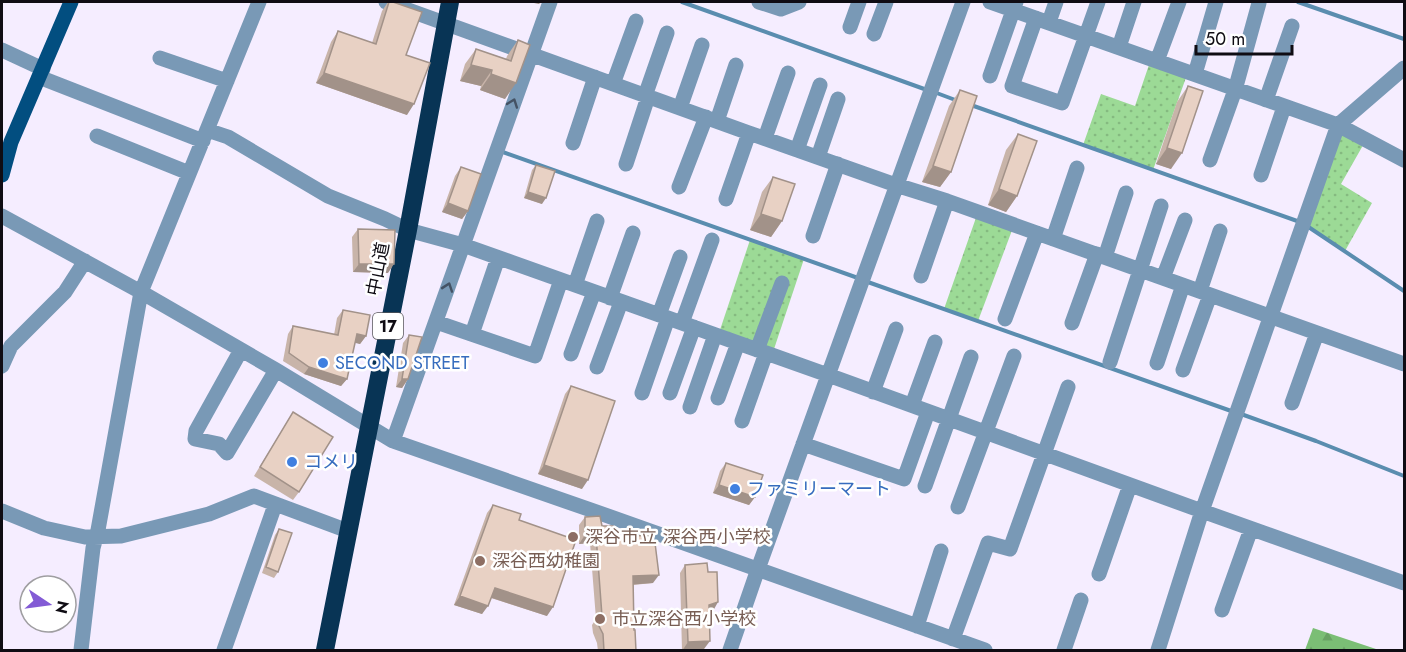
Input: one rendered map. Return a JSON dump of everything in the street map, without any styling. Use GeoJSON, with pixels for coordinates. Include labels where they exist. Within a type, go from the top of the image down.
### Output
{"type":"FeatureCollection","features":[{"type":"Feature","properties":{"kind":"highway","name":"中山道"},"geometry":{"type":"LineString","coordinates":[[325,651],[408,230],[450,2]]}},
{"type":"Feature","properties":{"kind":"main road"},"geometry":{"type":"LineString","coordinates":[[2,175],[11,142],[71,2]]}},
{"type":"Feature","properties":{"kind":"street"},"geometry":{"type":"LineString","coordinates":[[386,2],[749,133],[1404,364]]}},
{"type":"Feature","properties":{"kind":"street"},"geometry":{"type":"LineString","coordinates":[[393,441],[550,2]]}},
{"type":"Feature","properties":{"kind":"street"},"geometry":{"type":"LineString","coordinates":[[759,2],[781,9],[799,2]]}},
{"type":"Feature","properties":{"kind":"street"},"geometry":{"type":"LineString","coordinates":[[850,27],[859,2]]}},
{"type":"Feature","properties":{"kind":"street"},"geometry":{"type":"LineString","coordinates":[[874,34],[886,2]]}},
{"type":"Feature","properties":{"kind":"street"},"geometry":{"type":"LineString","coordinates":[[729,651],[963,2]]}},
{"type":"Feature","properties":{"kind":"street"},"geometry":{"type":"LineString","coordinates":[[990,2],[1015,6],[1042,20],[1338,126],[1404,160]]}},
{"type":"Feature","properties":{"kind":"street"},"geometry":{"type":"LineString","coordinates":[[1056,2],[1042,20],[1012,86],[1062,103],[1098,2]]}},
{"type":"Feature","properties":{"kind":"street"},"geometry":{"type":"LineString","coordinates":[[1119,47],[1134,2]]}},
{"type":"Feature","properties":{"kind":"street"},"geometry":{"type":"LineString","coordinates":[[1157,61],[1179,2]]}},
{"type":"Feature","properties":{"kind":"street"},"geometry":{"type":"LineString","coordinates":[[1194,74],[1216,2]]}},
{"type":"Feature","properties":{"kind":"street"},"geometry":{"type":"LineString","coordinates":[[81,651],[93,548],[141,292],[227,81],[255,3]]}},
{"type":"Feature","properties":{"kind":"street"},"geometry":{"type":"LineString","coordinates":[[1210,160],[1235,90],[1259,3]]}},
{"type":"Feature","properties":{"kind":"street"},"geometry":{"type":"LineString","coordinates":[[990,76],[1015,6]]}},
{"type":"Feature","properties":{"kind":"street"},"geometry":{"type":"LineString","coordinates":[[613,84],[636,21]]}},
{"type":"Feature","properties":{"kind":"street"},"geometry":{"type":"LineString","coordinates":[[1266,100],[1292,26]]}},
{"type":"Feature","properties":{"kind":"street"},"geometry":{"type":"LineString","coordinates":[[626,164],[667,33]]}},
{"type":"Feature","properties":{"kind":"street"},"geometry":{"type":"LineString","coordinates":[[680,108],[702,45]]}},
{"type":"Feature","properties":{"kind":"street"},"geometry":{"type":"LineString","coordinates":[[2,50],[41,73],[205,135],[228,137],[328,196],[408,230],[463,245],[1404,583]]}},
{"type":"Feature","properties":{"kind":"street"},"geometry":{"type":"LineString","coordinates":[[160,58],[227,81]]}},
{"type":"Feature","properties":{"kind":"street"},"geometry":{"type":"LineString","coordinates":[[679,187],[736,65]]}},
{"type":"Feature","properties":{"kind":"street"},"geometry":{"type":"LineString","coordinates":[[1158,651],[1202,511],[1338,126],[1404,68]]}},
{"type":"Feature","properties":{"kind":"street"},"geometry":{"type":"LineString","coordinates":[[765,138],[788,73]]}},
{"type":"Feature","properties":{"kind":"street"},"geometry":{"type":"LineString","coordinates":[[573,143],[595,77]]}},
{"type":"Feature","properties":{"kind":"street"},"geometry":{"type":"LineString","coordinates":[[797,150],[820,85]]}},
{"type":"Feature","properties":{"kind":"street"},"geometry":{"type":"LineString","coordinates":[[818,157],[838,99]]}},
{"type":"Feature","properties":{"kind":"street"},"geometry":{"type":"LineString","coordinates":[[1262,175],[1284,106]]}},
{"type":"Feature","properties":{"kind":"street"},"geometry":{"type":"LineString","coordinates":[[726,200],[749,133]]}},
{"type":"Feature","properties":{"kind":"street"},"geometry":{"type":"LineString","coordinates":[[97,136],[189,173]]}},
{"type":"Feature","properties":{"kind":"street"},"geometry":{"type":"LineString","coordinates":[[813,236],[838,164]]}},
{"type":"Feature","properties":{"kind":"street"},"geometry":{"type":"LineString","coordinates":[[1053,239],[1077,168]]}},
{"type":"Feature","properties":{"kind":"street"},"geometry":{"type":"LineString","coordinates":[[1072,323],[1126,193]]}},
{"type":"Feature","properties":{"kind":"street"},"geometry":{"type":"LineString","coordinates":[[921,276],[947,201]]}},
{"type":"Feature","properties":{"kind":"street"},"geometry":{"type":"LineString","coordinates":[[1110,362],[1161,206]]}},
{"type":"Feature","properties":{"kind":"street"},"geometry":{"type":"LineString","coordinates":[[2,216],[141,292],[393,441],[978,649]]}},
{"type":"Feature","properties":{"kind":"street"},"geometry":{"type":"LineString","coordinates":[[1163,278],[1185,220]]}},
{"type":"Feature","properties":{"kind":"street"},"geometry":{"type":"LineString","coordinates":[[436,322],[536,356],[597,221]]}},
{"type":"Feature","properties":{"kind":"street"},"geometry":{"type":"LineString","coordinates":[[1183,370],[1220,231]]}},
{"type":"Feature","properties":{"kind":"street"},"geometry":{"type":"LineString","coordinates":[[597,367],[633,233]]}},
{"type":"Feature","properties":{"kind":"street"},"geometry":{"type":"LineString","coordinates":[[1005,319],[1037,233]]}},
{"type":"Feature","properties":{"kind":"street"},"geometry":{"type":"LineString","coordinates":[[642,393],[712,240]]}},
{"type":"Feature","properties":{"kind":"street"},"geometry":{"type":"LineString","coordinates":[[670,393],[680,257]]}},
{"type":"Feature","properties":{"kind":"street"},"geometry":{"type":"LineString","coordinates":[[472,334],[498,258]]}},
{"type":"Feature","properties":{"kind":"street"},"geometry":{"type":"LineString","coordinates":[[2,366],[11,346],[65,292],[85,261]]}},
{"type":"Feature","properties":{"kind":"street"},"geometry":{"type":"LineString","coordinates":[[742,421],[782,283]]}},
{"type":"Feature","properties":{"kind":"street"},"geometry":{"type":"LineString","coordinates":[[1157,363],[1183,285]]}},
{"type":"Feature","properties":{"kind":"street"},"geometry":{"type":"LineString","coordinates":[[572,354],[594,292]]}},
{"type":"Feature","properties":{"kind":"street"},"geometry":{"type":"LineString","coordinates":[[873,392],[897,329]]}},
{"type":"Feature","properties":{"kind":"street"},"geometry":{"type":"LineString","coordinates":[[1292,403],[1317,333]]}},
{"type":"Feature","properties":{"kind":"street"},"geometry":{"type":"LineString","coordinates":[[690,407],[715,335]]}},
{"type":"Feature","properties":{"kind":"street"},"geometry":{"type":"LineString","coordinates":[[912,405],[935,342]]}},
{"type":"Feature","properties":{"kind":"street"},"geometry":{"type":"LineString","coordinates":[[718,398],[738,343]]}},
{"type":"Feature","properties":{"kind":"street"},"geometry":{"type":"LineString","coordinates":[[241,350],[196,431],[195,439],[219,444],[228,453],[276,370]]}},
{"type":"Feature","properties":{"kind":"street"},"geometry":{"type":"LineString","coordinates":[[958,507],[1014,356]]}},
{"type":"Feature","properties":{"kind":"street"},"geometry":{"type":"LineString","coordinates":[[925,486],[971,357]]}},
{"type":"Feature","properties":{"kind":"street"},"geometry":{"type":"LineString","coordinates":[[953,639],[988,543],[1010,549],[1068,387]]}},
{"type":"Feature","properties":{"kind":"street"},"geometry":{"type":"LineString","coordinates":[[803,444],[904,479],[928,411]]}},
{"type":"Feature","properties":{"kind":"street"},"geometry":{"type":"LineString","coordinates":[[1099,574],[1130,485]]}},
{"type":"Feature","properties":{"kind":"street"},"geometry":{"type":"LineString","coordinates":[[2,512],[44,528],[85,537],[121,536],[209,514],[255,496],[348,531]]}},
{"type":"Feature","properties":{"kind":"street"},"geometry":{"type":"LineString","coordinates":[[224,651],[275,505]]}},
{"type":"Feature","properties":{"kind":"street"},"geometry":{"type":"LineString","coordinates":[[1222,610],[1251,529]]}},
{"type":"Feature","properties":{"kind":"street"},"geometry":{"type":"LineString","coordinates":[[917,626],[941,551]]}},
{"type":"Feature","properties":{"kind":"street"},"geometry":{"type":"LineString","coordinates":[[1064,651],[1081,600]]}},
{"type":"Feature","properties":{"kind":"green space"},"geometry":{"type":"Polygon","coordinates":[[[1151,59],[1188,72],[1153,170],[1083,145],[1101,94],[1135,106],[1151,59]]]}},
{"type":"Feature","properties":{"kind":"green space"},"geometry":{"type":"Polygon","coordinates":[[[1338,125],[1366,140],[1341,184],[1372,203],[1345,251],[1303,223],[1338,125]]]}},
{"type":"Feature","properties":{"kind":"green space"},"geometry":{"type":"Polygon","coordinates":[[[978,212],[1014,225],[978,321],[944,309],[978,212]]]}},
{"type":"Feature","properties":{"kind":"green space"},"geometry":{"type":"Polygon","coordinates":[[[750,240],[804,259],[772,355],[718,336],[750,240]]]}},
{"type":"Feature","properties":{"kind":"green space"},"geometry":{"type":"Polygon","coordinates":[[[1313,628],[1379,650],[1305,650],[1313,628]]]}},
{"type":"Feature","properties":{"kind":"building"},"geometry":{"type":"Polygon","coordinates":[[[389,2],[422,12],[406,55],[430,63],[414,104],[324,73],[338,31],[376,44],[389,2]]]}},
{"type":"Feature","properties":{"kind":"building"},"geometry":{"type":"Polygon","coordinates":[[[518,40],[530,45],[516,83],[491,74],[492,70],[471,65],[476,49],[511,61],[518,40]]]}},
{"type":"Feature","properties":{"kind":"building"},"geometry":{"type":"Polygon","coordinates":[[[1188,86],[1203,91],[1182,153],[1167,148],[1188,86]]]}},
{"type":"Feature","properties":{"kind":"building"},"geometry":{"type":"Polygon","coordinates":[[[960,90],[977,96],[951,172],[933,166],[960,90]]]}},
{"type":"Feature","properties":{"kind":"building"},"geometry":{"type":"Polygon","coordinates":[[[1018,134],[1037,141],[1017,196],[999,189],[1018,134]]]}},
{"type":"Feature","properties":{"kind":"building"},"geometry":{"type":"Polygon","coordinates":[[[536,165],[555,171],[546,198],[528,192],[536,165]]]}},
{"type":"Feature","properties":{"kind":"building"},"geometry":{"type":"Polygon","coordinates":[[[461,167],[481,174],[468,211],[448,203],[461,167]]]}},
{"type":"Feature","properties":{"kind":"building"},"geometry":{"type":"Polygon","coordinates":[[[773,177],[795,184],[782,221],[761,214],[773,177]]]}},
{"type":"Feature","properties":{"kind":"building"},"geometry":{"type":"Polygon","coordinates":[[[358,229],[395,230],[394,264],[359,264],[358,229]]]}},
{"type":"Feature","properties":{"kind":"building"},"geometry":{"type":"Polygon","coordinates":[[[343,310],[370,315],[366,336],[357,334],[347,379],[309,367],[289,353],[293,326],[338,335],[343,310]]]}},
{"type":"Feature","properties":{"kind":"building"},"geometry":{"type":"Polygon","coordinates":[[[409,335],[422,337],[408,379],[402,379],[409,335]]]}},
{"type":"Feature","properties":{"kind":"building"},"geometry":{"type":"Polygon","coordinates":[[[571,386],[615,401],[588,480],[544,465],[571,386]]]}},
{"type":"Feature","properties":{"kind":"building"},"geometry":{"type":"Polygon","coordinates":[[[293,412],[333,437],[299,492],[260,467],[293,412]]]}},
{"type":"Feature","properties":{"kind":"building"},"geometry":{"type":"Polygon","coordinates":[[[726,463],[763,475],[755,497],[719,485],[726,463]]]}},
{"type":"Feature","properties":{"kind":"building"},"geometry":{"type":"Polygon","coordinates":[[[493,505],[521,514],[519,520],[576,540],[553,607],[495,588],[488,606],[460,596],[493,505]]]}},
{"type":"Feature","properties":{"kind":"building"},"geometry":{"type":"Polygon","coordinates":[[[600,516],[602,526],[613,526],[613,538],[648,535],[649,543],[655,543],[659,575],[633,576],[636,651],[604,651],[603,634],[598,624],[598,616],[602,616],[596,535],[585,535],[585,517],[600,516]]]}},
{"type":"Feature","properties":{"kind":"building"},"geometry":{"type":"Polygon","coordinates":[[[279,529],[292,533],[278,572],[266,567],[279,529]]]}},
{"type":"Feature","properties":{"kind":"building"},"geometry":{"type":"Polygon","coordinates":[[[707,563],[708,572],[717,572],[718,602],[709,605],[710,641],[688,642],[685,565],[707,563]]]}},
{"type":"Feature","properties":{"kind":"waterway"},"geometry":{"type":"LineString","coordinates":[[682,2],[927,90]]}},
{"type":"Feature","properties":{"kind":"waterway"},"geometry":{"type":"LineString","coordinates":[[1298,2],[1404,39]]}},
{"type":"Feature","properties":{"kind":"waterway"},"geometry":{"type":"LineString","coordinates":[[934,92],[958,101]]}},
{"type":"Feature","properties":{"kind":"waterway"},"geometry":{"type":"LineString","coordinates":[[971,105],[1300,222]]}},
{"type":"Feature","properties":{"kind":"waterway"},"geometry":{"type":"LineString","coordinates":[[500,151],[858,278]]}},
{"type":"Feature","properties":{"kind":"waterway"},"geometry":{"type":"LineString","coordinates":[[1307,226],[1404,291]]}},
{"type":"Feature","properties":{"kind":"waterway"},"geometry":{"type":"LineString","coordinates":[[865,281],[1234,412]]}},
{"type":"Feature","properties":{"kind":"waterway"},"geometry":{"type":"LineString","coordinates":[[1241,414],[1404,476]]}},
{"type":"Feature","properties":{"kind":"place","name":"SECOND STREET"},"geometry":{"type":"Point","coordinates":[323,363]}},
{"type":"Feature","properties":{"kind":"place","name":"コメリ"},"geometry":{"type":"Point","coordinates":[292,462]}},
{"type":"Feature","properties":{"kind":"place","name":"ファミリーマート"},"geometry":{"type":"Point","coordinates":[735,489]}},
{"type":"Feature","properties":{"kind":"place","name":"深谷市立 深谷西小学校"},"geometry":{"type":"Point","coordinates":[573,537]}},
{"type":"Feature","properties":{"kind":"place","name":"深谷西幼稚園"},"geometry":{"type":"Point","coordinates":[480,561]}},
{"type":"Feature","properties":{"kind":"place","name":"市立深谷西小学校"},"geometry":{"type":"Point","coordinates":[600,619]}}]}
